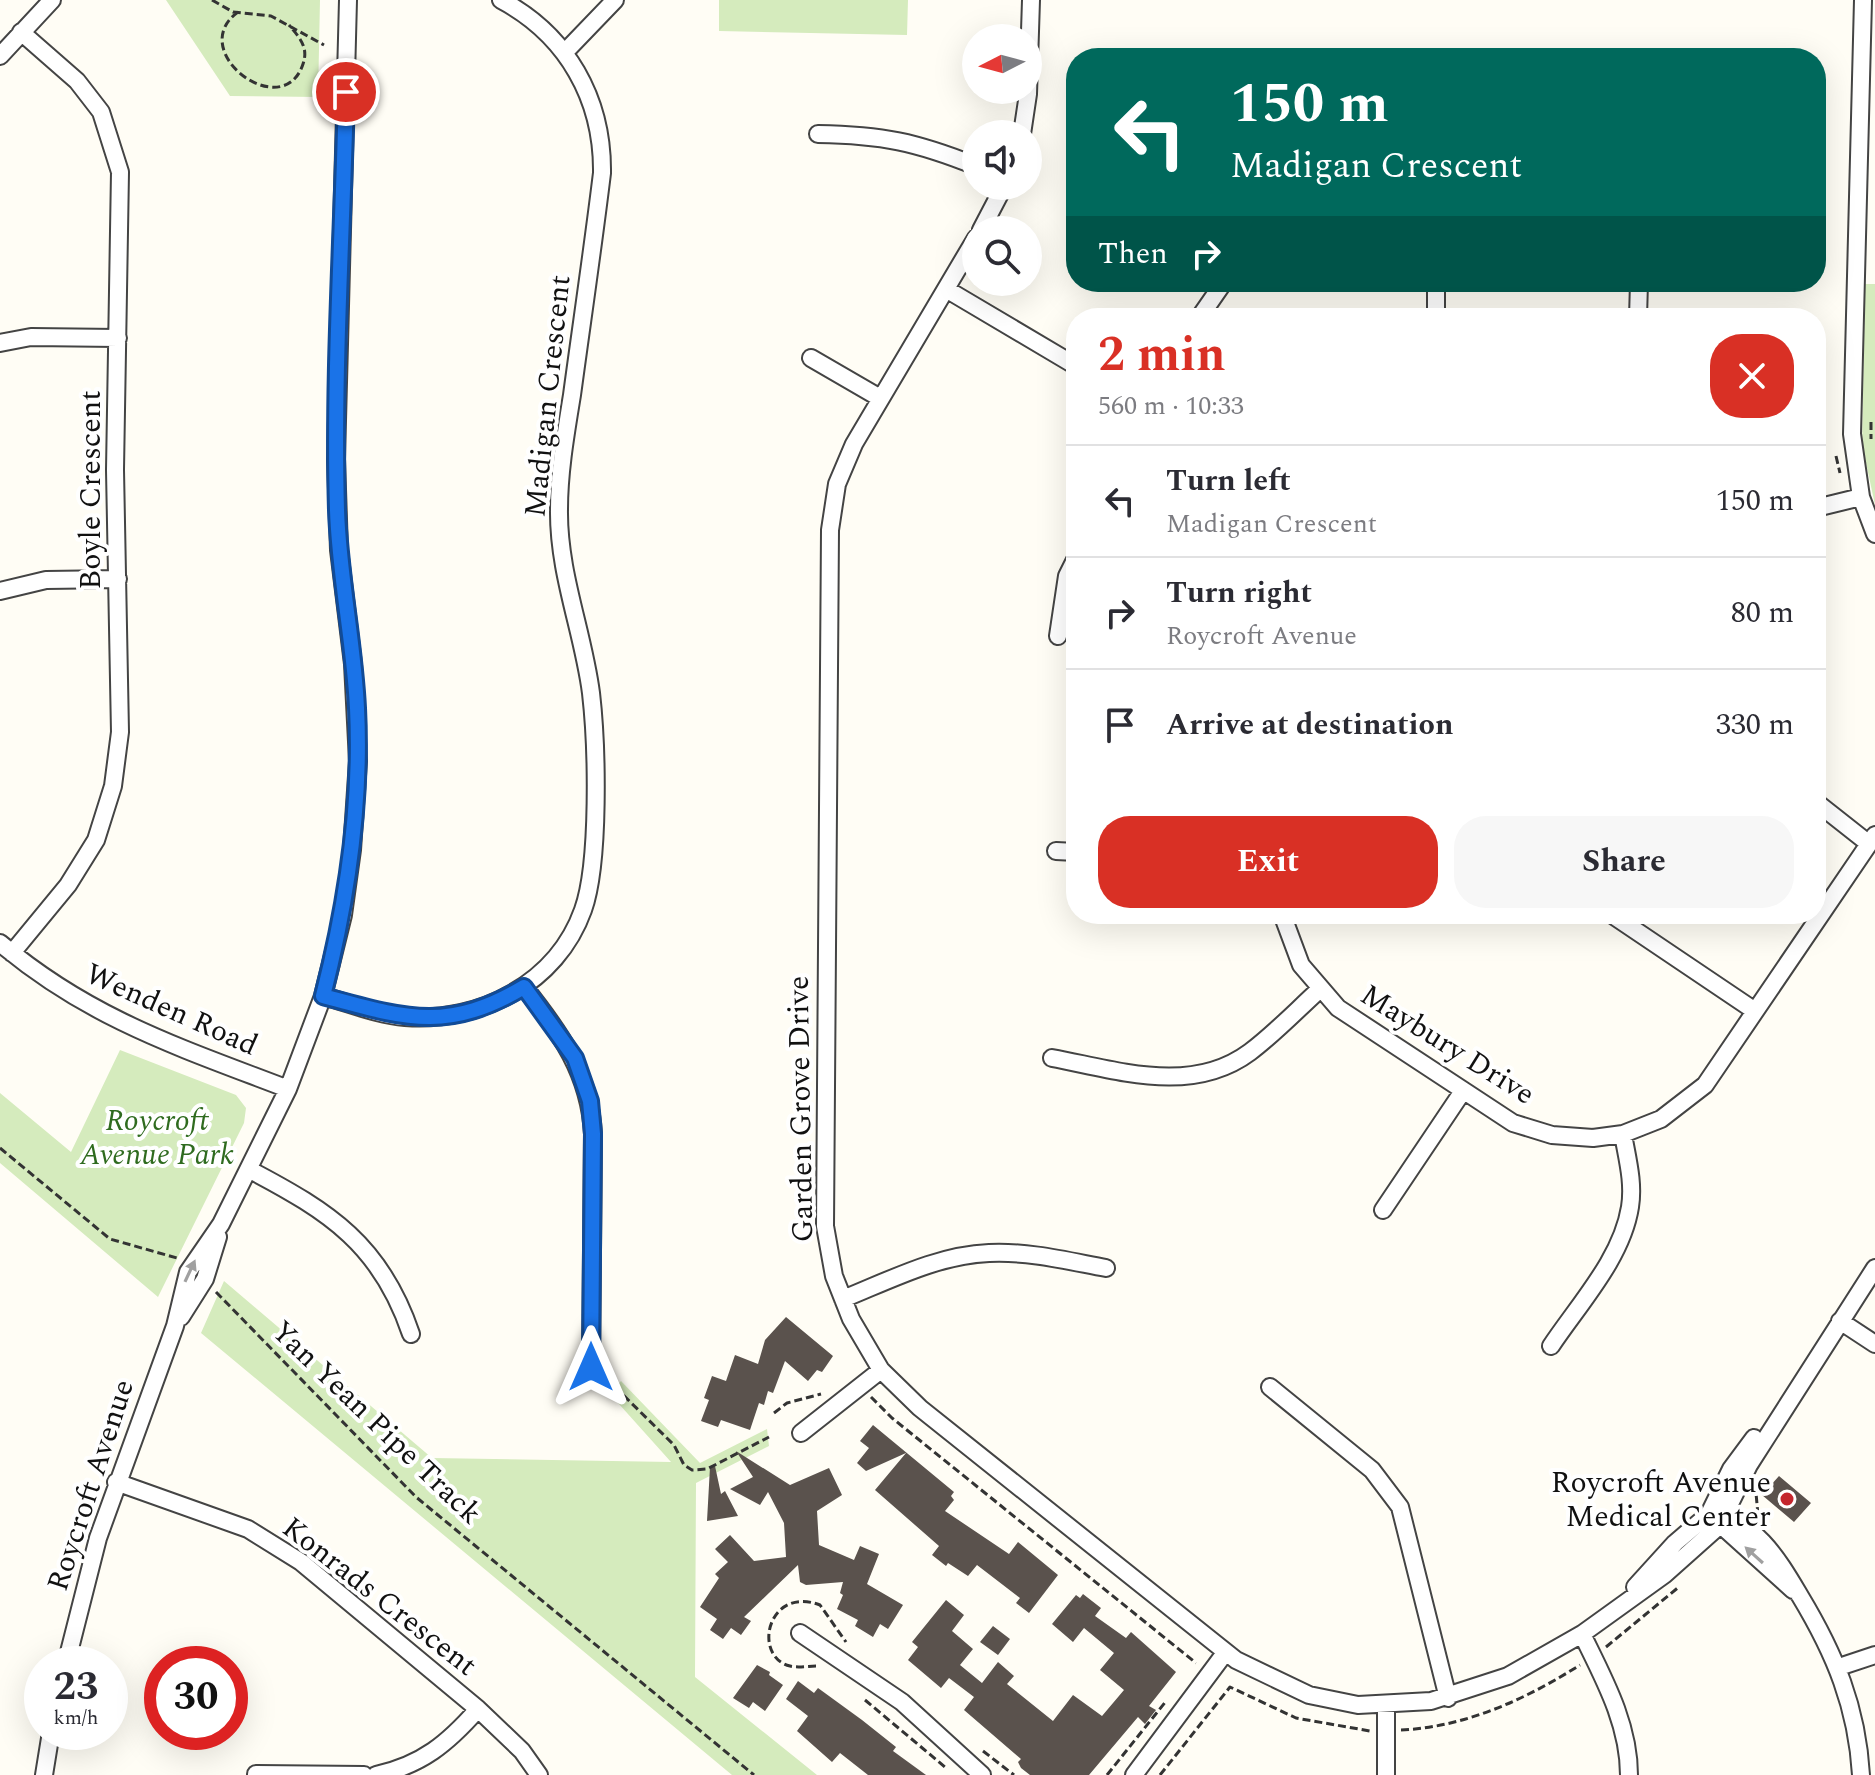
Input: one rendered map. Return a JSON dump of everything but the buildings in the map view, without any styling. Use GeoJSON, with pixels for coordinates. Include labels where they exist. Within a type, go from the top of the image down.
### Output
{"type":"FeatureCollection","features":[{"type":"Feature","properties":{"kind":"street"},"geometry":{"type":"LineString","coordinates":[[0,56],[52,0]]}},
{"type":"Feature","properties":{"kind":"street","name":"Roycroft Avenue"},"geometry":{"type":"LineString","coordinates":[[71,1646],[116,1482],[175,1326],[190,1269],[221,1224],[288,1089],[323,996],[343,915],[352,850],[358,761],[353,664],[339,550],[336,459],[348,0]]}},
{"type":"Feature","properties":{"kind":"street","name":"Madigan Crescent"},"geometry":{"type":"LineString","coordinates":[[323,996],[401,1017],[422,1018],[479,1009],[524,987],[549,966],[572,934],[583,910],[592,865],[591,696],[563,567],[559,509],[602,153],[589,95],[565,52],[542,27],[501,0]]}},
{"type":"Feature","properties":{"kind":"street"},"geometry":{"type":"LineString","coordinates":[[565,52],[615,0]]}},
{"type":"Feature","properties":{"kind":"street"},"geometry":{"type":"LineString","coordinates":[[1024,120],[1028,94],[1031,0]]}},
{"type":"Feature","properties":{"kind":"street"},"geometry":{"type":"LineString","coordinates":[[1863,0],[1867,173],[1852,434],[1861,497],[1875,534]]}},
{"type":"Feature","properties":{"kind":"street","name":"Boyle Crescent"},"geometry":{"type":"LineString","coordinates":[[6,948],[81,867],[106,814],[120,732],[118,338],[122,193],[117,152],[101,112],[88,95],[21,32]]}},
{"type":"Feature","properties":{"kind":"street"},"geometry":{"type":"LineString","coordinates":[[818,134],[906,140],[962,161]]}},
{"type":"Feature","properties":{"kind":"street","name":"Garden Grove Drive"},"geometry":{"type":"LineString","coordinates":[[962,262],[844,463],[830,530],[825,1197],[829,1251],[843,1299],[881,1370],[951,1434],[1230,1656],[1309,1695],[1358,1705],[1386,1706],[1448,1698],[1508,1676],[1582,1634],[1664,1575],[1718,1518],[1796,1387],[1875,1268]]}},
{"type":"Feature","properties":{"kind":"street"},"geometry":{"type":"LineString","coordinates":[[946,289],[1066,360]]}},
{"type":"Feature","properties":{"kind":"street"},"geometry":{"type":"LineString","coordinates":[[0,343],[31,337],[118,338]]}},
{"type":"Feature","properties":{"kind":"street"},"geometry":{"type":"LineString","coordinates":[[811,358],[880,398]]}},
{"type":"Feature","properties":{"kind":"street"},"geometry":{"type":"LineString","coordinates":[[1826,506],[1861,497]]}},
{"type":"Feature","properties":{"kind":"street"},"geometry":{"type":"LineString","coordinates":[[0,591],[46,580],[118,579]]}},
{"type":"Feature","properties":{"kind":"street"},"geometry":{"type":"LineString","coordinates":[[1058,636],[1066,583]]}},
{"type":"Feature","properties":{"kind":"street"},"geometry":{"type":"LineString","coordinates":[[1826,809],[1872,839]]}},
{"type":"Feature","properties":{"kind":"street","name":"Maybury Drive"},"geometry":{"type":"LineString","coordinates":[[1826,907],[1872,839]]}},
{"type":"Feature","properties":{"kind":"street"},"geometry":{"type":"LineString","coordinates":[[1056,851],[1066,852]]}},
{"type":"Feature","properties":{"kind":"street","name":"Maybury Drive"},"geometry":{"type":"LineString","coordinates":[[1286,924],[1301,965],[1319,990],[1338,1008],[1513,1123],[1572,1138],[1623,1134],[1661,1119],[1705,1085],[1814,924]]}},
{"type":"Feature","properties":{"kind":"street"},"geometry":{"type":"LineString","coordinates":[[1626,924],[1755,1011]]}},
{"type":"Feature","properties":{"kind":"street","name":"Wenden Road"},"geometry":{"type":"LineString","coordinates":[[6,948],[55,987],[96,1011],[288,1089]]}},
{"type":"Feature","properties":{"kind":"street"},"geometry":{"type":"LineString","coordinates":[[524,987],[575,1058],[590,1101],[593,1134],[591,1367]]}},
{"type":"Feature","properties":{"kind":"street"},"geometry":{"type":"LineString","coordinates":[[1052,1058],[1143,1076],[1198,1075],[1249,1053],[1319,990]]}},
{"type":"Feature","properties":{"kind":"street"},"geometry":{"type":"LineString","coordinates":[[1383,1210],[1463,1091]]}},
{"type":"Feature","properties":{"kind":"street"},"geometry":{"type":"LineString","coordinates":[[1551,1346],[1608,1262],[1625,1226],[1631,1189],[1623,1134]]}},
{"type":"Feature","properties":{"kind":"street"},"geometry":{"type":"LineString","coordinates":[[250,1170],[312,1205],[350,1231],[381,1267],[411,1334]]}},
{"type":"Feature","properties":{"kind":"street","name":"Roycroft Avenue"},"geometry":{"type":"LineString","coordinates":[[175,1326],[204,1282],[221,1224]]}},
{"type":"Feature","properties":{"kind":"street"},"geometry":{"type":"LineString","coordinates":[[843,1299],[924,1267],[970,1255],[1014,1254],[1106,1268]]}},
{"type":"Feature","properties":{"kind":"street"},"geometry":{"type":"LineString","coordinates":[[1840,1321],[1875,1344]]}},
{"type":"Feature","properties":{"kind":"street"},"geometry":{"type":"LineString","coordinates":[[801,1433],[881,1370]]}},
{"type":"Feature","properties":{"kind":"street"},"geometry":{"type":"LineString","coordinates":[[1270,1387],[1372,1470],[1400,1507],[1448,1698]]}},
{"type":"Feature","properties":{"kind":"street","name":"Konrads Crescent"},"geometry":{"type":"LineString","coordinates":[[116,1482],[213,1514],[260,1536],[301,1562],[478,1709],[522,1751],[539,1775]]}},
{"type":"Feature","properties":{"kind":"street"},"geometry":{"type":"LineString","coordinates":[[1718,1518],[1756,1537],[1786,1569],[1839,1667],[1854,1719],[1861,1775]]}},
{"type":"Feature","properties":{"kind":"street"},"geometry":{"type":"LineString","coordinates":[[1718,1518],[1800,1596]]}},
{"type":"Feature","properties":{"kind":"street"},"geometry":{"type":"LineString","coordinates":[[800,1633],[902,1702],[982,1775]]}},
{"type":"Feature","properties":{"kind":"street"},"geometry":{"type":"LineString","coordinates":[[1582,1634],[1617,1710],[1629,1775]]}},
{"type":"Feature","properties":{"kind":"street"},"geometry":{"type":"LineString","coordinates":[[1839,1667],[1875,1655]]}},
{"type":"Feature","properties":{"kind":"street"},"geometry":{"type":"LineString","coordinates":[[1134,1775],[1230,1656]]}},
{"type":"Feature","properties":{"kind":"street"},"geometry":{"type":"LineString","coordinates":[[1386,1706],[1386,1775]]}},
{"type":"Feature","properties":{"kind":"street"},"geometry":{"type":"LineString","coordinates":[[376,1775],[425,1759],[442,1747],[478,1709]]}},
{"type":"Feature","properties":{"kind":"street"},"geometry":{"type":"LineString","coordinates":[[44,1775],[48,1750]]}},
{"type":"Feature","properties":{"kind":"street"},"geometry":{"type":"LineString","coordinates":[[256,1774],[364,1775]]}},
{"type":"Feature","properties":{"kind":"path"},"geometry":{"type":"LineString","coordinates":[[212,0],[238,12],[271,16],[324,45]]}},
{"type":"Feature","properties":{"kind":"path"},"geometry":{"type":"LineString","coordinates":[[238,12],[227,22],[223,31],[227,57],[238,75],[268,87],[278,88],[289,84],[305,60],[304,46],[289,25]]}},
{"type":"Feature","properties":{"kind":"path"},"geometry":{"type":"LineString","coordinates":[[1871,415],[1872,444]]}},
{"type":"Feature","properties":{"kind":"path"},"geometry":{"type":"LineString","coordinates":[[0,1148],[110,1239],[178,1258],[190,1269]]}},
{"type":"Feature","properties":{"kind":"path","name":"Yan Yean Pipe Track"},"geometry":{"type":"LineString","coordinates":[[204,1282],[416,1497],[754,1775]]}},
{"type":"Feature","properties":{"kind":"path"},"geometry":{"type":"LineString","coordinates":[[862,1385],[892,1418],[1196,1663]]}},
{"type":"Feature","properties":{"kind":"path"},"geometry":{"type":"LineString","coordinates":[[615,1387],[674,1445],[684,1465],[692,1470],[707,1469],[769,1437]]}},
{"type":"Feature","properties":{"kind":"path"},"geometry":{"type":"LineString","coordinates":[[774,1413],[787,1403],[809,1399],[829,1387]]}},
{"type":"Feature","properties":{"kind":"path"},"geometry":{"type":"LineString","coordinates":[[1756,1537],[1768,1523],[1758,1515],[1756,1493],[1759,1488]]}},
{"type":"Feature","properties":{"kind":"path"},"geometry":{"type":"LineString","coordinates":[[1160,1775],[1230,1687],[1296,1718],[1345,1728],[1386,1730],[1433,1727],[1483,1714],[1535,1691],[1618,1639],[1687,1579]]}},
{"type":"Feature","properties":{"kind":"path"},"geometry":{"type":"LineString","coordinates":[[1107,1775],[1166,1700]]}},
{"type":"Feature","properties":{"kind":"green space"},"geometry":{"type":"Polygon","coordinates":[[[166,0],[320,0],[318,97],[230,96],[166,0]]]}},
{"type":"Feature","properties":{"kind":"green space"},"geometry":{"type":"Polygon","coordinates":[[[719,0],[908,0],[907,35],[719,31],[719,0]]]}},
{"type":"Feature","properties":{"kind":"green space"},"geometry":{"type":"Polygon","coordinates":[[[1865,284],[1875,284],[1875,505],[1862,444],[1865,284]]]}},
{"type":"Feature","properties":{"kind":"green space","name":"Roycroft Avenue Park"},"geometry":{"type":"Polygon","coordinates":[[[120,1050],[236,1095],[246,1108],[244,1123],[158,1297],[0,1163],[0,1093],[71,1152],[120,1050]]]}},
{"type":"Feature","properties":{"kind":"green space"},"geometry":{"type":"Polygon","coordinates":[[[224,1281],[432,1458],[671,1462],[610,1394],[621,1381],[700,1463],[767,1429],[769,1446],[696,1483],[695,1677],[817,1775],[732,1775],[201,1333],[224,1281]]]}},
{"type":"Feature","properties":{"kind":"place","name":"Roycroft Avenue Medical Center"},"geometry":{"type":"Point","coordinates":[1787,1499]}},
{"type":"Feature","properties":{"kind":"route"},"geometry":{"type":"LineString","coordinates":[[346,92],[336,459],[341,568],[357,709],[358,761],[352,850],[343,915],[323,996],[401,1017],[422,1018],[458,1015],[479,1009],[524,987],[546,1015],[575,1058],[592,1115],[591,1367]]}}]}
